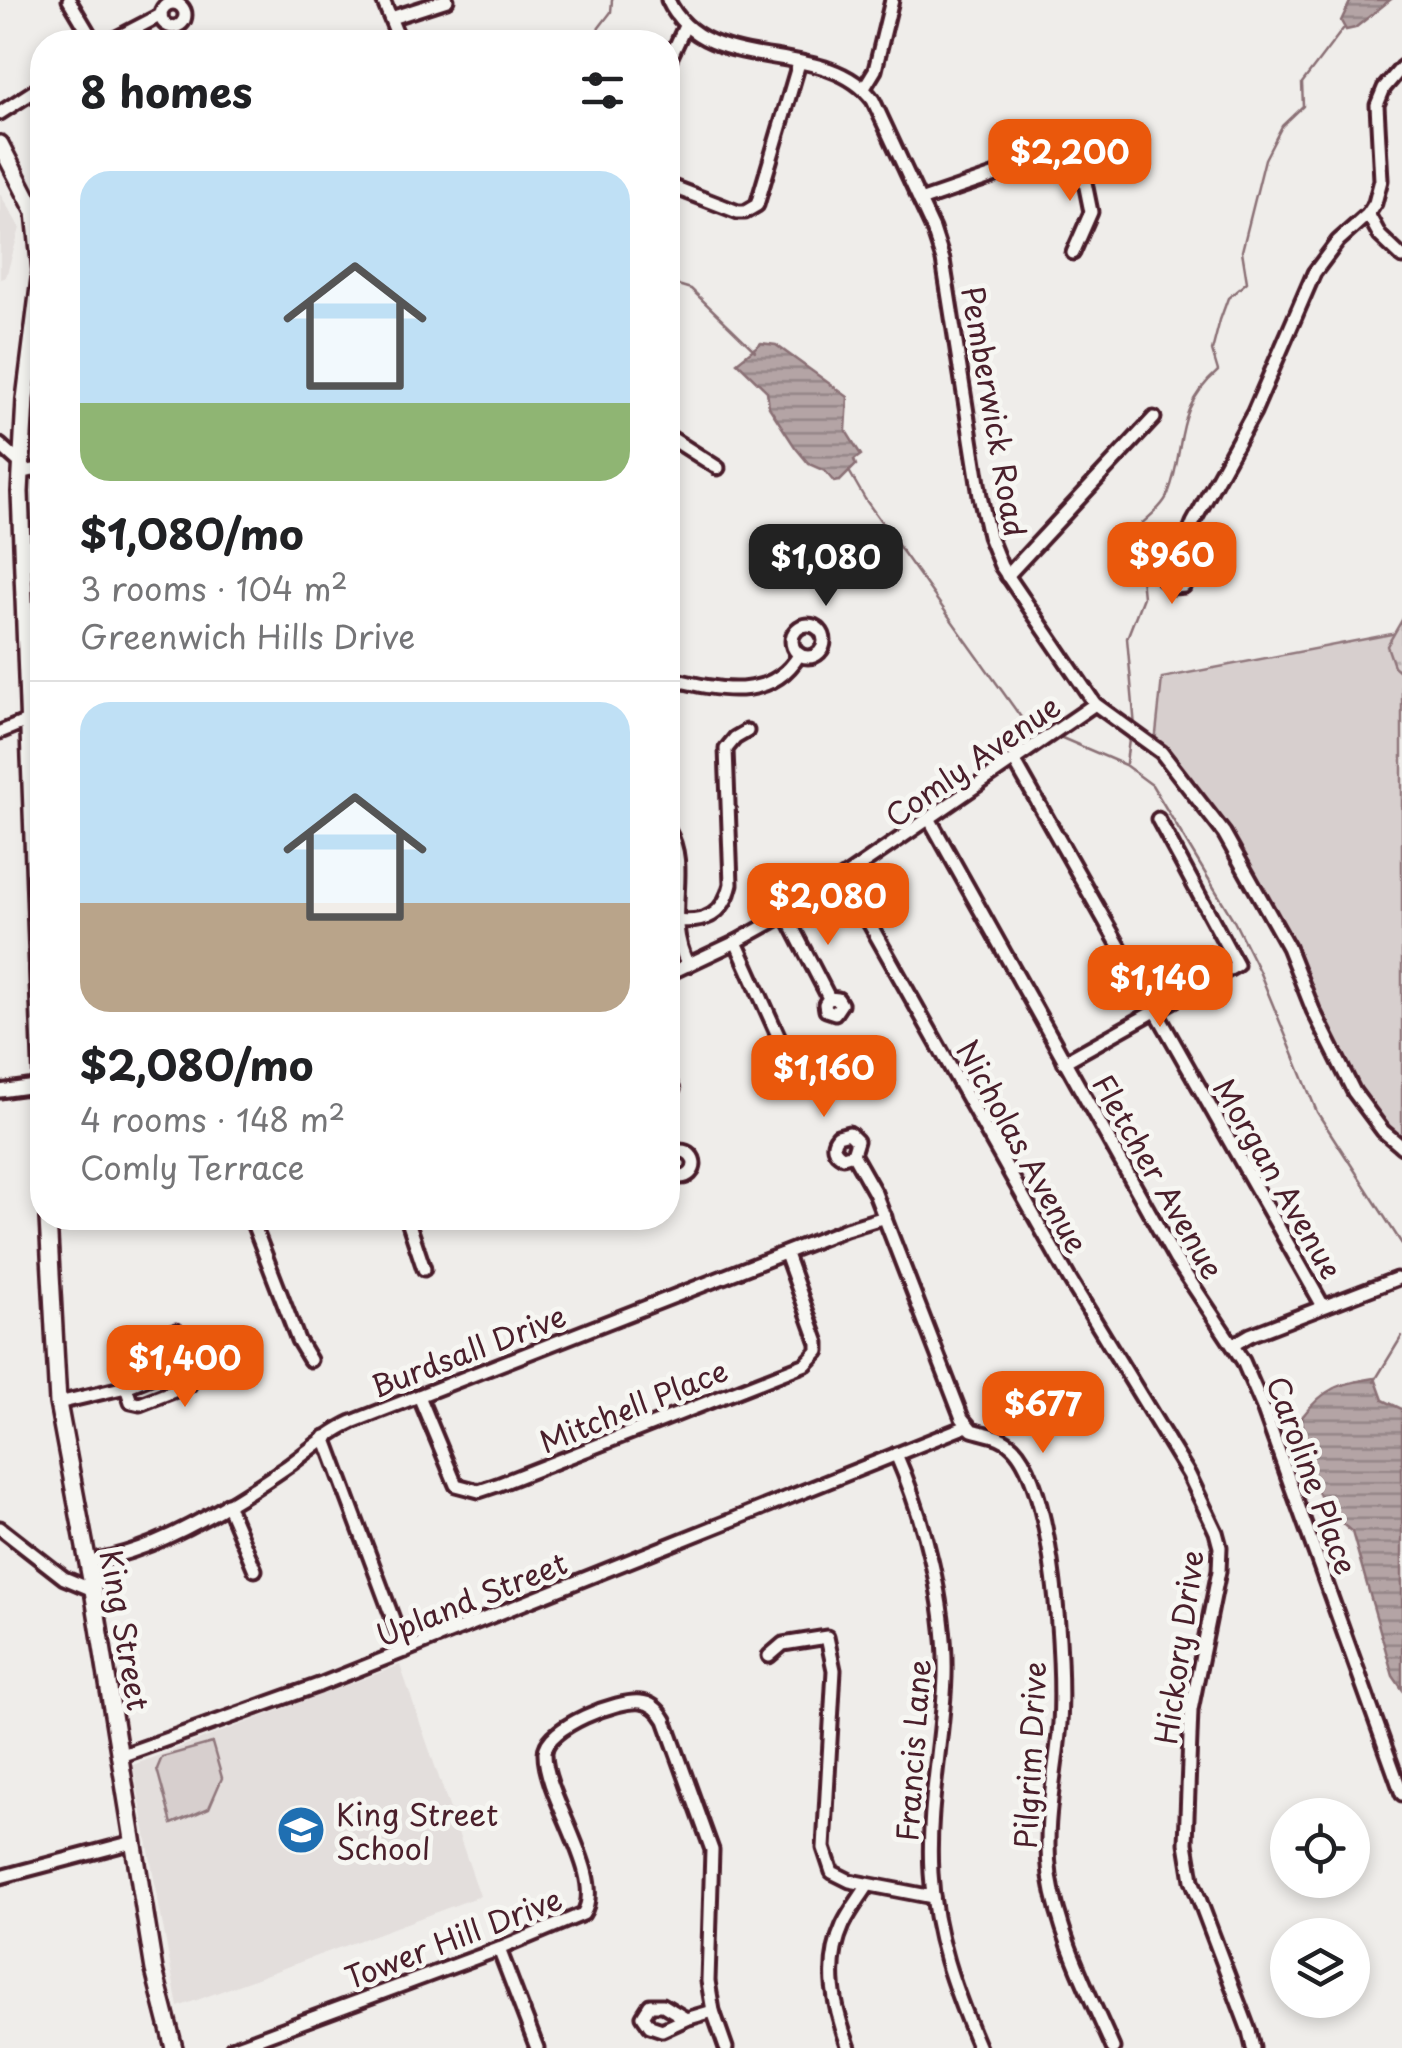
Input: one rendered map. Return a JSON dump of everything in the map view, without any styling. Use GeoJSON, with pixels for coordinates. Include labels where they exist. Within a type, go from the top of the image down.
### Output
{"type":"FeatureCollection","features":[{"type":"Feature","properties":{"kind":"main road"},"geometry":{"type":"LineString","coordinates":[[0,144],[30,196]]}},
{"type":"Feature","properties":{"kind":"main road"},"geometry":{"type":"LineString","coordinates":[[30,391],[20,468],[30,763]]}},
{"type":"Feature","properties":{"kind":"main road","name":"King Street"},"geometry":{"type":"LineString","coordinates":[[49,1230],[58,1402],[93,1590],[154,1968],[174,2048]]}},
{"type":"Feature","properties":{"kind":"street"},"geometry":{"type":"LineString","coordinates":[[70,0],[87,30]]}},
{"type":"Feature","properties":{"kind":"street"},"geometry":{"type":"LineString","coordinates":[[383,0],[396,30]]}},
{"type":"Feature","properties":{"kind":"street"},"geometry":{"type":"LineString","coordinates":[[391,18],[447,0]]}},
{"type":"Feature","properties":{"kind":"street"},"geometry":{"type":"LineString","coordinates":[[668,0],[684,26],[716,43],[830,70],[864,88],[874,70],[892,0]]}},
{"type":"Feature","properties":{"kind":"street"},"geometry":{"type":"LineString","coordinates":[[132,30],[160,15]]}},
{"type":"Feature","properties":{"kind":"street"},"geometry":{"type":"LineString","coordinates":[[680,35],[684,26]]}},
{"type":"Feature","properties":{"kind":"street"},"geometry":{"type":"LineString","coordinates":[[680,190],[738,212],[757,206],[799,62]]}},
{"type":"Feature","properties":{"kind":"street"},"geometry":{"type":"LineString","coordinates":[[1180,556],[1193,523],[1254,412],[1314,273],[1338,240],[1375,203],[1380,180],[1377,105],[1384,88],[1402,67]]}},
{"type":"Feature","properties":{"kind":"street","name":"Pemberwick Road"},"geometry":{"type":"LineString","coordinates":[[864,88],[884,119],[943,260],[980,496],[994,552],[1095,704],[1161,752],[1224,833],[1288,946],[1313,1010],[1354,1092],[1383,1132],[1402,1147]]}},
{"type":"Feature","properties":{"kind":"street"},"geometry":{"type":"LineString","coordinates":[[0,114],[30,94]]}},
{"type":"Feature","properties":{"kind":"street"},"geometry":{"type":"LineString","coordinates":[[920,201],[1022,166],[1087,157],[1091,212],[1073,253]]}},
{"type":"Feature","properties":{"kind":"street"},"geometry":{"type":"LineString","coordinates":[[1368,214],[1380,236],[1402,257]]}},
{"type":"Feature","properties":{"kind":"street"},"geometry":{"type":"LineString","coordinates":[[1007,576],[1154,418]]}},
{"type":"Feature","properties":{"kind":"street"},"geometry":{"type":"LineString","coordinates":[[680,444],[718,468]]}},
{"type":"Feature","properties":{"kind":"street"},"geometry":{"type":"LineString","coordinates":[[0,445],[20,468],[30,468]]}},
{"type":"Feature","properties":{"kind":"street"},"geometry":{"type":"LineString","coordinates":[[680,680],[722,689],[762,687],[787,672],[799,655]]}},
{"type":"Feature","properties":{"kind":"street","name":"Comly Avenue"},"geometry":{"type":"LineString","coordinates":[[680,969],[786,916],[1095,704]]}},
{"type":"Feature","properties":{"kind":"street"},"geometry":{"type":"LineString","coordinates":[[0,732],[27,721]]}},
{"type":"Feature","properties":{"kind":"street"},"geometry":{"type":"LineString","coordinates":[[680,921],[692,922],[715,915],[727,902],[731,884],[726,749],[747,731]]}},
{"type":"Feature","properties":{"kind":"street","name":"Morgan Avenue"},"geometry":{"type":"LineString","coordinates":[[1014,762],[1323,1306]]}},
{"type":"Feature","properties":{"kind":"street"},"geometry":{"type":"LineString","coordinates":[[1064,1062],[1237,964],[1158,819]]}},
{"type":"Feature","properties":{"kind":"street","name":"Fletcher Avenue"},"geometry":{"type":"LineString","coordinates":[[930,820],[1176,1260],[1232,1345]]}},
{"type":"Feature","properties":{"kind":"street","name":"Nicholas Avenue"},"geometry":{"type":"LineString","coordinates":[[844,878],[1132,1385]]}},
{"type":"Feature","properties":{"kind":"street"},"geometry":{"type":"LineString","coordinates":[[786,916],[830,998]]}},
{"type":"Feature","properties":{"kind":"street"},"geometry":{"type":"LineString","coordinates":[[736,942],[785,1051]]}},
{"type":"Feature","properties":{"kind":"street"},"geometry":{"type":"LineString","coordinates":[[680,950],[688,965]]}},
{"type":"Feature","properties":{"kind":"street"},"geometry":{"type":"LineString","coordinates":[[0,1091],[30,1087]]}},
{"type":"Feature","properties":{"kind":"street"},"geometry":{"type":"LineString","coordinates":[[854,1154],[884,1217],[967,1426]]}},
{"type":"Feature","properties":{"kind":"street","name":"Burdsall Drive"},"geometry":{"type":"LineString","coordinates":[[86,1561],[113,1556],[164,1537],[227,1504],[288,1466],[325,1437],[419,1396],[884,1217]]}},
{"type":"Feature","properties":{"kind":"street"},"geometry":{"type":"LineString","coordinates":[[255,1230],[298,1340],[310,1360]]}},
{"type":"Feature","properties":{"kind":"street"},"geometry":{"type":"LineString","coordinates":[[412,1230],[424,1269]]}},
{"type":"Feature","properties":{"kind":"street","name":"Mitchell Place"},"geometry":{"type":"LineString","coordinates":[[419,1396],[456,1485],[479,1491],[544,1468],[806,1364],[818,1350],[818,1343],[786,1254]]}},
{"type":"Feature","properties":{"kind":"street"},"geometry":{"type":"LineString","coordinates":[[1232,1345],[1396,1279]]}},
{"type":"Feature","properties":{"kind":"street"},"geometry":{"type":"LineString","coordinates":[[126,1387],[132,1402],[140,1404],[189,1385],[192,1378],[176,1331]]}},
{"type":"Feature","properties":{"kind":"street","name":"Caroline Place"},"geometry":{"type":"LineString","coordinates":[[1232,1345],[1262,1406],[1402,1794]]}},
{"type":"Feature","properties":{"kind":"street"},"geometry":{"type":"LineString","coordinates":[[58,1402],[126,1387],[188,1362]]}},
{"type":"Feature","properties":{"kind":"street","name":"Hickory Drive"},"geometry":{"type":"LineString","coordinates":[[1132,1385],[1189,1475],[1220,1547],[1193,1694],[1186,1843],[1192,1880],[1252,2048]]}},
{"type":"Feature","properties":{"kind":"street","name":"Upland Street"},"geometry":{"type":"LineString","coordinates":[[120,1756],[405,1651],[967,1426]]}},
{"type":"Feature","properties":{"kind":"street","name":"Pilgrim Drive"},"geometry":{"type":"LineString","coordinates":[[967,1426],[1004,1439],[1020,1455],[1048,1536],[1061,1699],[1048,1834],[1050,1875],[1070,1947],[1113,2048]]}},
{"type":"Feature","properties":{"kind":"street"},"geometry":{"type":"LineString","coordinates":[[325,1437],[405,1651]]}},
{"type":"Feature","properties":{"kind":"street","name":"Francis Lane"},"geometry":{"type":"LineString","coordinates":[[896,1454],[917,1509],[944,1636],[944,1699],[931,1808],[932,1897],[952,1983],[978,2048]]}},
{"type":"Feature","properties":{"kind":"street"},"geometry":{"type":"LineString","coordinates":[[227,1504],[255,1570]]}},
{"type":"Feature","properties":{"kind":"street"},"geometry":{"type":"LineString","coordinates":[[0,1528],[64,1578],[93,1590]]}},
{"type":"Feature","properties":{"kind":"street"},"geometry":{"type":"LineString","coordinates":[[769,1656],[784,1644],[827,1637],[834,1670],[825,1857],[838,1877],[932,1897]]}},
{"type":"Feature","properties":{"kind":"street","name":"Tower Hill Drive"},"geometry":{"type":"LineString","coordinates":[[232,2048],[583,1914],[589,1901],[586,1876],[544,1754],[548,1741],[579,1719],[629,1702],[646,1702],[659,1710],[712,1850],[707,1968],[713,2011],[726,2048]]}},
{"type":"Feature","properties":{"kind":"street"},"geometry":{"type":"LineString","coordinates":[[0,1877],[133,1842]]}},
{"type":"Feature","properties":{"kind":"street"},"geometry":{"type":"LineString","coordinates":[[849,2048],[833,1998],[833,1969],[842,1928],[868,1885]]}},
{"type":"Feature","properties":{"kind":"street"},"geometry":{"type":"LineString","coordinates":[[499,1949],[537,2048]]}},
{"type":"Feature","properties":{"kind":"street"},"geometry":{"type":"LineString","coordinates":[[686,2018],[713,2011]]}},
{"type":"Feature","properties":{"kind":"shaded area"},"geometry":{"type":"Polygon","coordinates":[[[1351,0],[1390,0],[1355,28],[1346,30],[1341,21],[1351,0]]]}},
{"type":"Feature","properties":{"kind":"shaded area"},"geometry":{"type":"Polygon","coordinates":[[[0,194],[20,228],[6,277],[0,279],[0,194]]]}},
{"type":"Feature","properties":{"kind":"shaded area"},"geometry":{"type":"Polygon","coordinates":[[[761,343],[776,345],[848,397],[846,431],[861,455],[840,481],[834,482],[825,471],[809,464],[769,407],[767,391],[737,362],[761,343]]]}},
{"type":"Feature","properties":{"kind":"shaded area"},"geometry":{"type":"Polygon","coordinates":[[[1375,1378],[1383,1400],[1402,1409],[1402,1689],[1393,1676],[1352,1532],[1327,1507],[1313,1480],[1302,1417],[1333,1388],[1375,1378]]]}},
{"type":"Feature","properties":{"kind":"shaded area","name":"King Street School"},"geometry":{"type":"Polygon","coordinates":[[[400,1665],[480,1896],[178,2007],[133,1765],[400,1665]]]}},
{"type":"Feature","properties":{"kind":"green space"},"geometry":{"type":"Polygon","coordinates":[[[1402,620],[1402,673],[1394,666],[1387,646],[1402,620]]]}},
{"type":"Feature","properties":{"kind":"green space"},"geometry":{"type":"Polygon","coordinates":[[[1402,632],[1402,1140],[1366,1100],[1352,1077],[1282,925],[1235,842],[1198,790],[1155,743],[1162,678],[1402,632]]]}},
{"type":"Feature","properties":{"kind":"green space"},"geometry":{"type":"Polygon","coordinates":[[[212,1743],[222,1778],[209,1808],[172,1824],[157,1769],[162,1757],[212,1743]]]}},
{"type":"Feature","properties":{"kind":"waterway"},"geometry":{"type":"LineString","coordinates":[[597,30],[611,12],[612,0]]}},
{"type":"Feature","properties":{"kind":"waterway"},"geometry":{"type":"LineString","coordinates":[[1135,727],[1127,638],[1143,597],[1136,529],[1166,499],[1193,400],[1218,371],[1212,351],[1228,298],[1247,282],[1242,251],[1265,159],[1282,126],[1303,106],[1302,83],[1343,29]]}},
{"type":"Feature","properties":{"kind":"waterway"},"geometry":{"type":"LineString","coordinates":[[680,286],[691,289],[755,351]]}},
{"type":"Feature","properties":{"kind":"waterway"},"geometry":{"type":"LineString","coordinates":[[849,471],[1025,723],[1048,732]]}},
{"type":"Feature","properties":{"kind":"waterway"},"geometry":{"type":"LineString","coordinates":[[1055,735],[1125,765],[1152,785],[1234,921],[1259,971],[1317,1112],[1402,1244]]}},
{"type":"Feature","properties":{"kind":"waterway"},"geometry":{"type":"LineString","coordinates":[[1126,763],[1129,740]]}},
{"type":"Feature","properties":{"kind":"waterway"},"geometry":{"type":"LineString","coordinates":[[1374,1382],[1402,1336]]}},
{"type":"Feature","properties":{"kind":"place","name":"King Street School"},"geometry":{"type":"Point","coordinates":[301,1830]}}]}
